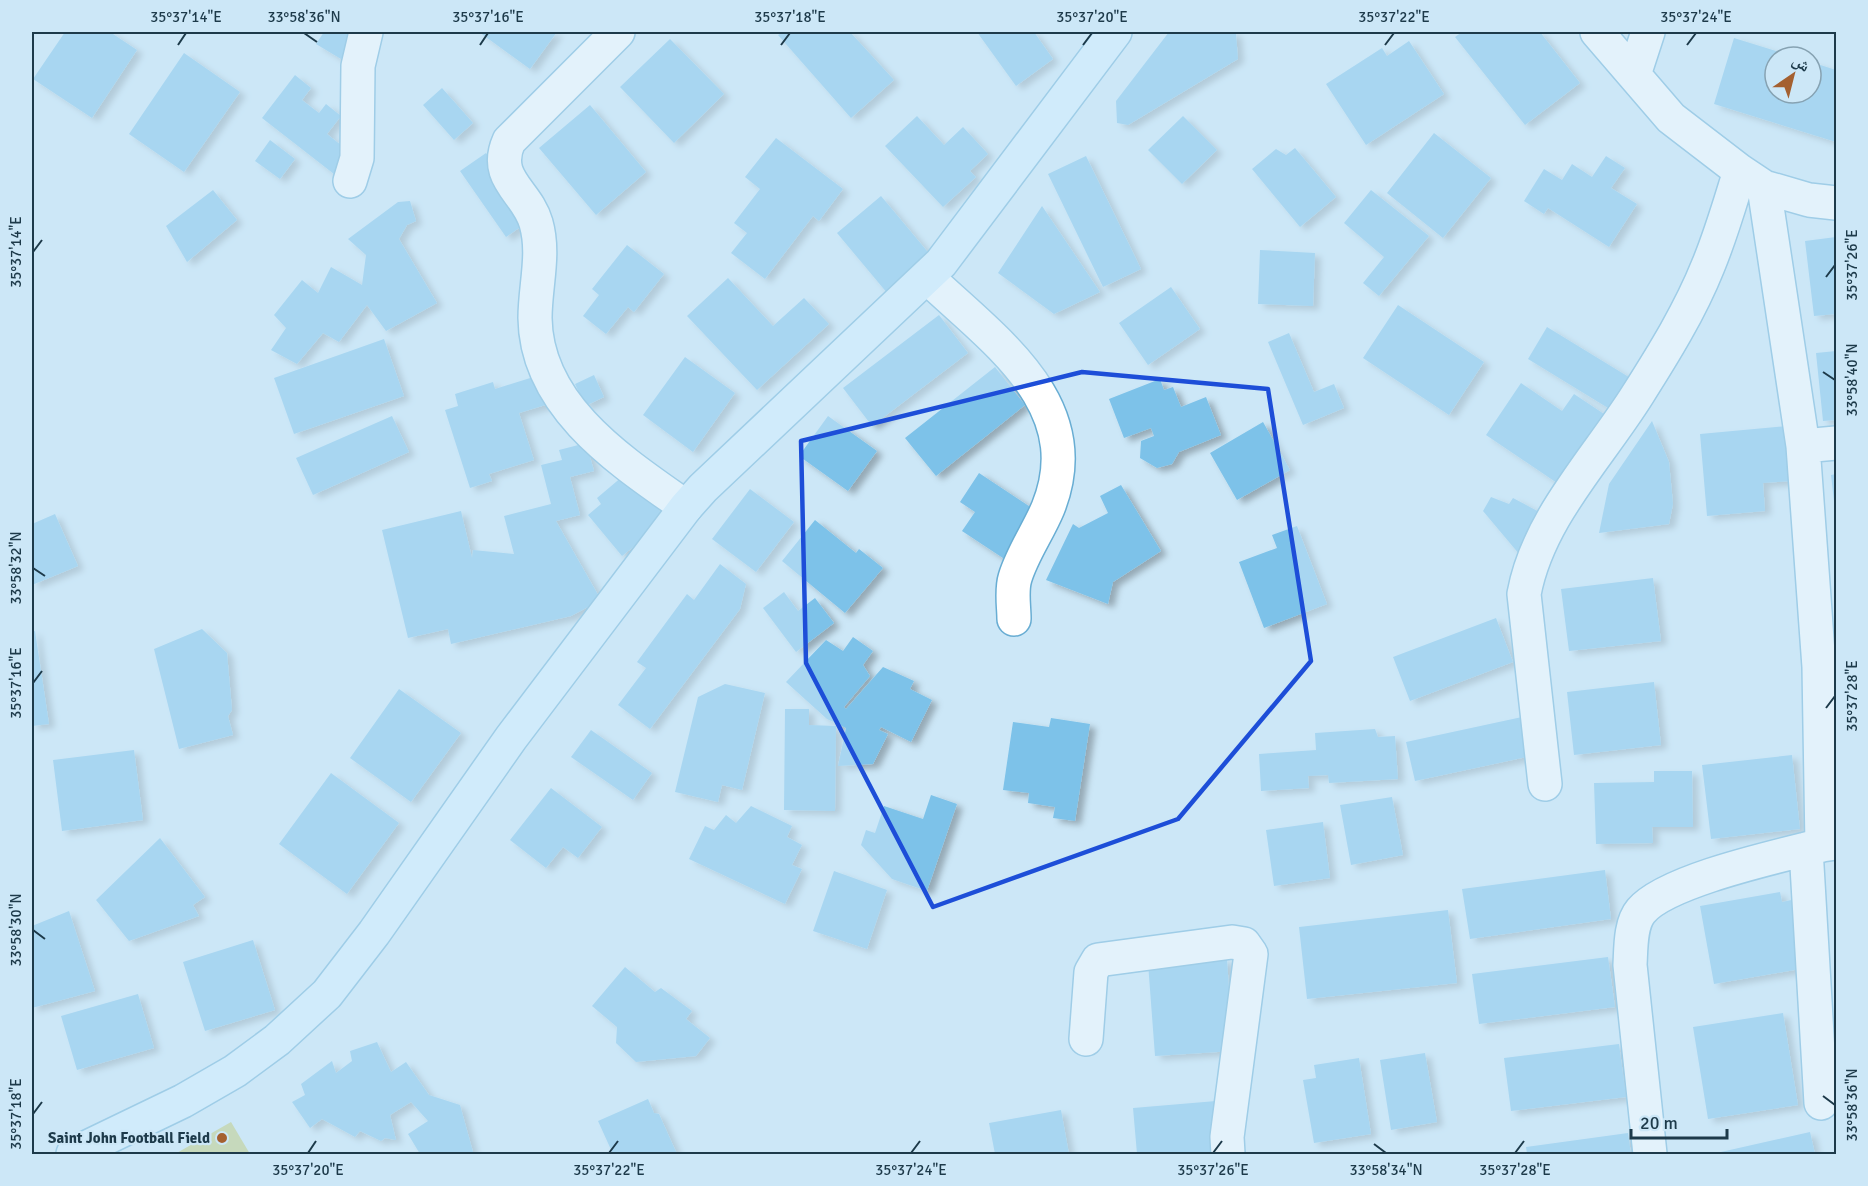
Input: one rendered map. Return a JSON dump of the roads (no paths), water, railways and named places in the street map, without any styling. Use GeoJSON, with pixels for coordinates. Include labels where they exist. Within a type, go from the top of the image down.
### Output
{"type":"FeatureCollection","features":[{"type":"Feature","properties":{"kind":"main road"},"geometry":{"type":"LineString","coordinates":[[74,1155],[183,1101],[235,1071],[277,1040],[327,994],[374,933],[511,738],[686,507],[703,488],[927,278],[973,224],[1115,32]]}},
{"type":"Feature","properties":{"kind":"street"},"geometry":{"type":"LineString","coordinates":[[350,181],[357,158],[358,66],[366,32]]}},
{"type":"Feature","properties":{"kind":"street"},"geometry":{"type":"LineString","coordinates":[[618,32],[508,141],[502,156],[505,172],[536,220],[541,246],[535,319],[538,349],[558,393],[585,428],[620,460],[686,507]]}},
{"type":"Feature","properties":{"kind":"street"},"geometry":{"type":"LineString","coordinates":[[1597,32],[1671,118],[1752,179],[1809,200],[1836,203]]}},
{"type":"Feature","properties":{"kind":"street"},"geometry":{"type":"LineString","coordinates":[[1634,75],[1648,32]]}},
{"type":"Feature","properties":{"kind":"street"},"geometry":{"type":"LineString","coordinates":[[1752,179],[1803,446],[1819,668],[1821,1103]]}},
{"type":"Feature","properties":{"kind":"street"},"geometry":{"type":"LineString","coordinates":[[1545,784],[1524,594],[1529,569],[1554,518],[1636,396],[1685,314],[1752,179]]}},
{"type":"Feature","properties":{"kind":"street"},"geometry":{"type":"LineString","coordinates":[[927,278],[1027,374],[1054,422],[1058,450],[1056,480],[1046,513],[1015,579],[1014,619]]}},
{"type":"Feature","properties":{"kind":"street"},"geometry":{"type":"LineString","coordinates":[[1803,446],[1836,443]]}},
{"type":"Feature","properties":{"kind":"street"},"geometry":{"type":"LineString","coordinates":[[1650,1155],[1630,965],[1632,934],[1640,912],[1661,895],[1697,881],[1821,846]]}},
{"type":"Feature","properties":{"kind":"street"},"geometry":{"type":"LineString","coordinates":[[1086,1039],[1090,972],[1098,960],[1232,942],[1244,944],[1251,954],[1227,1137],[1228,1155]]}},
{"type":"Feature","properties":{"kind":"place","name":"Saint John Football Field"},"geometry":{"type":"Point","coordinates":[222,1138]}}]}
